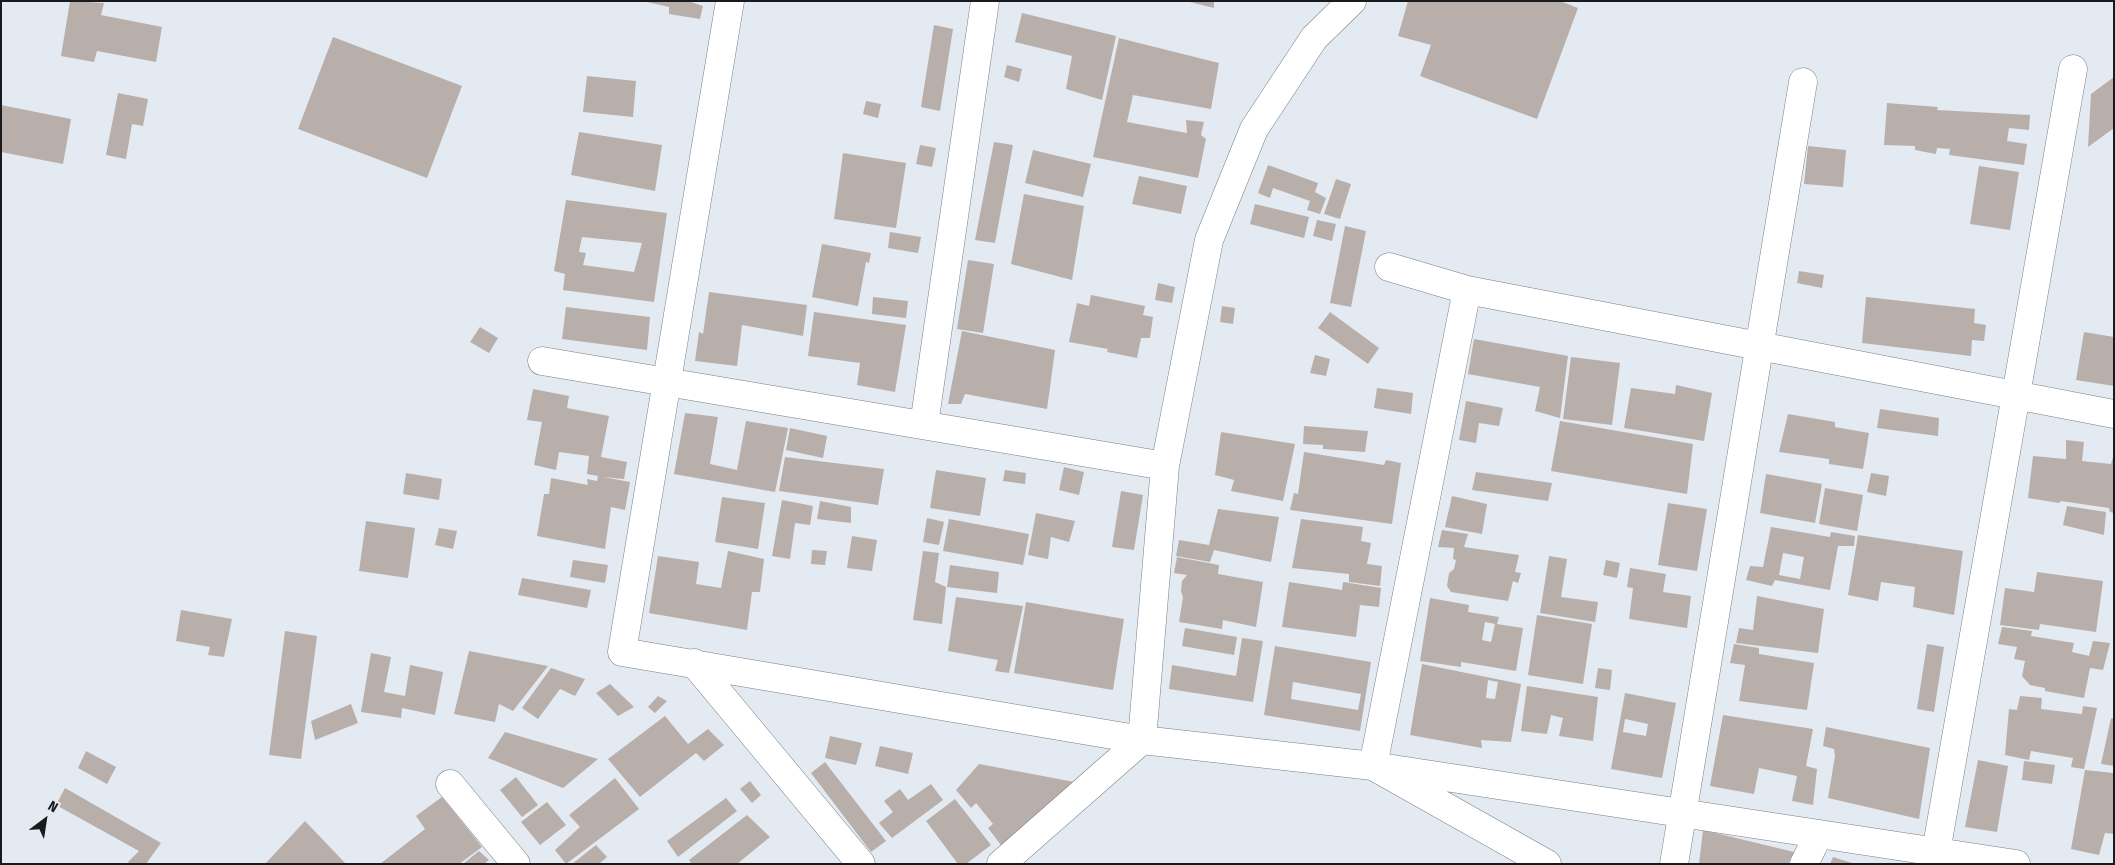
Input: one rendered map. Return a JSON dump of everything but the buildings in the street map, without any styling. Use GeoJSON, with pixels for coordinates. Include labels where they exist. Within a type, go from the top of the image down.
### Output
{"type":"FeatureCollection","features":[{"type":"Feature","properties":{"kind":"street"},"geometry":{"type":"LineString","coordinates":[[730,1],[622,652],[1142,740],[1373,766],[2016,864]]}},
{"type":"Feature","properties":{"kind":"street"},"geometry":{"type":"LineString","coordinates":[[924,425],[985,1]]}},
{"type":"Feature","properties":{"kind":"street"},"geometry":{"type":"LineString","coordinates":[[1001,864],[1142,740],[1165,466],[1208,240],[1254,129],[1314,38],[1352,1]]}},
{"type":"Feature","properties":{"kind":"street"},"geometry":{"type":"LineString","coordinates":[[1936,852],[2073,70]]}},
{"type":"Feature","properties":{"kind":"street"},"geometry":{"type":"LineString","coordinates":[[1674,864],[1803,82]]}},
{"type":"Feature","properties":{"kind":"street"},"geometry":{"type":"LineString","coordinates":[[1389,267],[1467,290],[2114,414]]}},
{"type":"Feature","properties":{"kind":"street"},"geometry":{"type":"LineString","coordinates":[[1373,766],[1467,290]]}},
{"type":"Feature","properties":{"kind":"street"},"geometry":{"type":"LineString","coordinates":[[542,361],[1165,466]]}},
{"type":"Feature","properties":{"kind":"street"},"geometry":{"type":"LineString","coordinates":[[694,663],[861,864]]}},
{"type":"Feature","properties":{"kind":"street"},"geometry":{"type":"LineString","coordinates":[[1373,766],[1547,864]]}},
{"type":"Feature","properties":{"kind":"street"},"geometry":{"type":"LineString","coordinates":[[450,784],[516,864]]}},
{"type":"Feature","properties":{"kind":"street"},"geometry":{"type":"LineString","coordinates":[[1804,864],[1819,834]]}}]}
